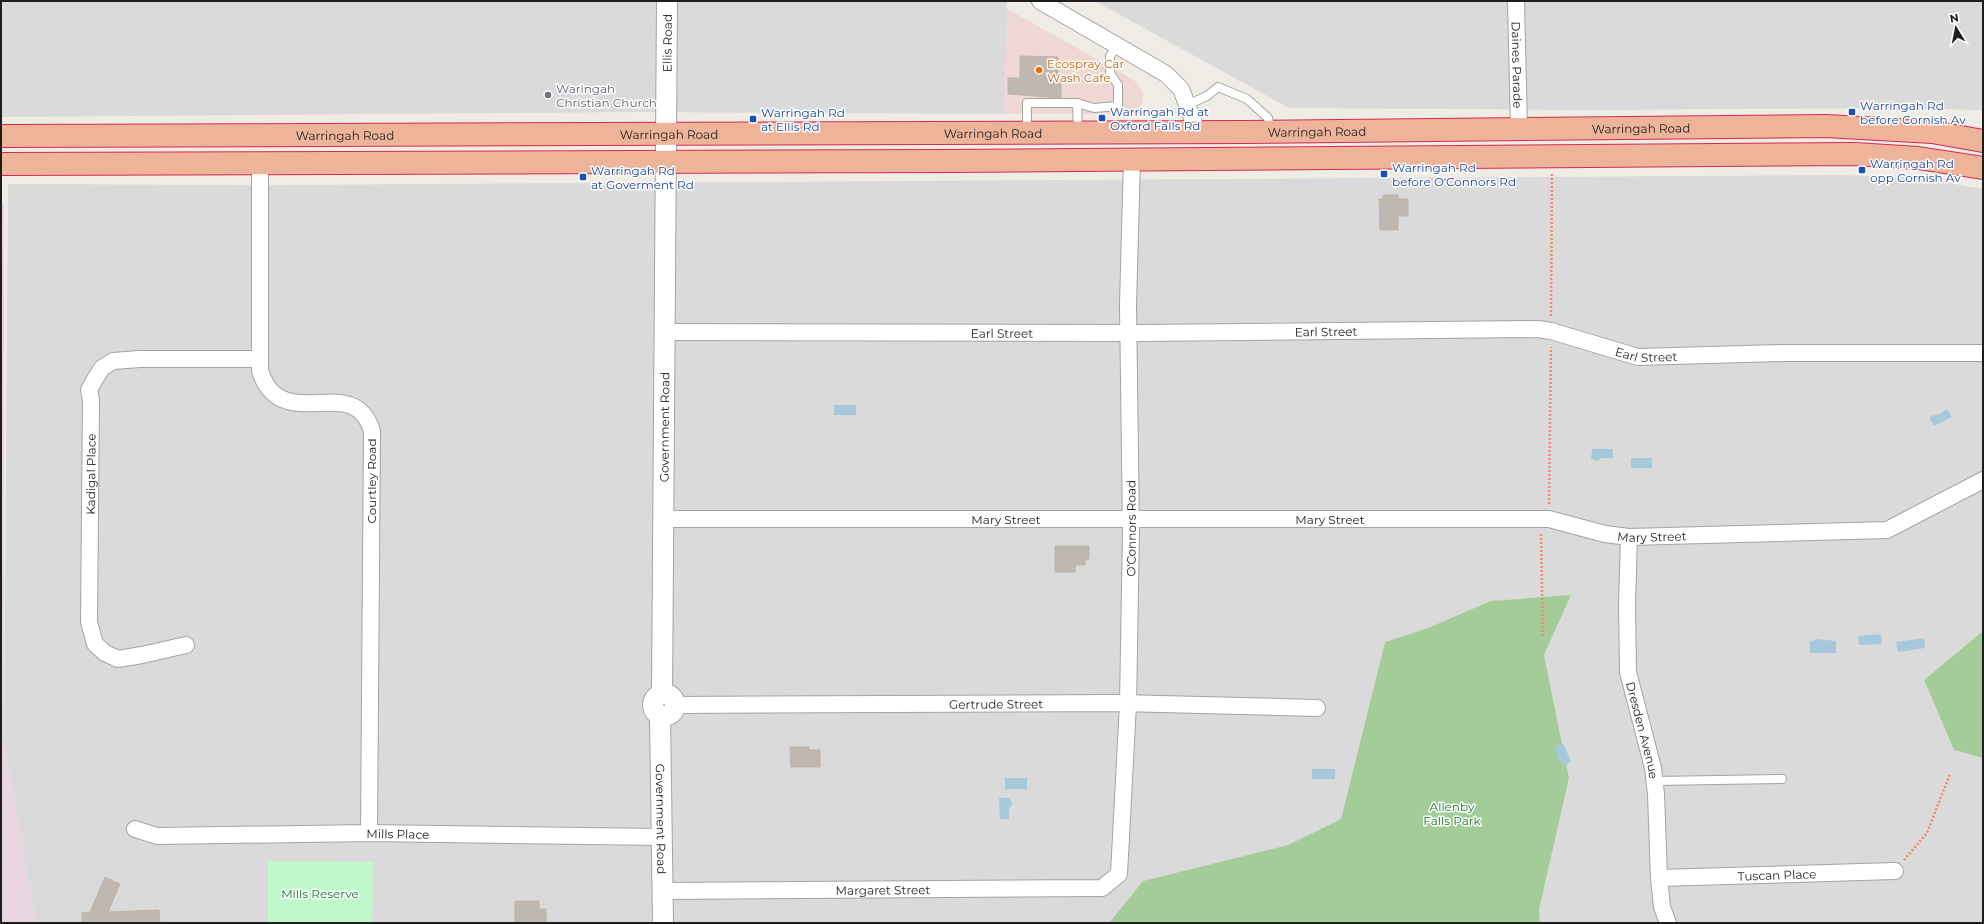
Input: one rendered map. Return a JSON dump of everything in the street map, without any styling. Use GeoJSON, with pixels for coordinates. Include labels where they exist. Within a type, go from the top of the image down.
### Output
{"type":"FeatureCollection","features":[{"type":"Feature","properties":{"kind":"highway","name":"Warringah Road"},"geometry":{"type":"LineString","coordinates":[[1,136],[1271,132],[1826,126],[1932,132],[1983,141]]}},
{"type":"Feature","properties":{"kind":"highway"},"geometry":{"type":"LineString","coordinates":[[1,164],[1132,160],[1855,154],[1918,158],[1983,168]]}},
{"type":"Feature","properties":{"kind":"street","name":"Ellis Road"},"geometry":{"type":"LineString","coordinates":[[667,1],[667,161]]}},
{"type":"Feature","properties":{"kind":"street"},"geometry":{"type":"LineString","coordinates":[[1040,1],[1166,74],[1181,89],[1198,132]]}},
{"type":"Feature","properties":{"kind":"street","name":"Daines Parade"},"geometry":{"type":"LineString","coordinates":[[1516,1],[1519,129]]}},
{"type":"Feature","properties":{"kind":"street"},"geometry":{"type":"LineString","coordinates":[[1960,137],[1983,136]]}},
{"type":"Feature","properties":{"kind":"street","name":"O'Connors Road"},"geometry":{"type":"LineString","coordinates":[[1102,888],[1119,874],[1128,704],[1131,518],[1130,333],[1128,305],[1132,160]]}},
{"type":"Feature","properties":{"kind":"street","name":"Government Road"},"geometry":{"type":"LineString","coordinates":[[663,923],[666,705],[663,519],[667,161]]}},
{"type":"Feature","properties":{"kind":"street","name":"Courtley Road"},"geometry":{"type":"LineString","coordinates":[[260,163],[260,372],[265,383],[273,393],[287,401],[346,404],[358,409],[366,417],[372,431],[369,833]]}},
{"type":"Feature","properties":{"kind":"street","name":"Earl Street"},"geometry":{"type":"LineString","coordinates":[[665,332],[1130,333],[1538,329],[1551,331],[1638,357],[1784,353],[1983,353]]}},
{"type":"Feature","properties":{"kind":"street","name":"Kadigal Place"},"geometry":{"type":"LineString","coordinates":[[186,645],[118,659],[105,652],[95,644],[89,622],[91,400],[89,390],[102,368],[113,361],[140,359],[259,359]]}},
{"type":"Feature","properties":{"kind":"street","name":"Mary Street"},"geometry":{"type":"LineString","coordinates":[[663,519],[1549,519],[1604,534],[1629,537],[1887,530],[1983,480]]}},
{"type":"Feature","properties":{"kind":"street","name":"Dresden Avenue"},"geometry":{"type":"LineString","coordinates":[[1629,537],[1627,605],[1628,672],[1653,768],[1659,878],[1662,907],[1668,923]]}},
{"type":"Feature","properties":{"kind":"street","name":"Gertrude Street"},"geometry":{"type":"LineString","coordinates":[[666,705],[1120,703],[1317,708]]}},
{"type":"Feature","properties":{"kind":"street","name":"Mills Place"},"geometry":{"type":"LineString","coordinates":[[134,829],[157,836],[369,833],[663,837]]}},
{"type":"Feature","properties":{"kind":"street","name":"Tuscan Place"},"geometry":{"type":"LineString","coordinates":[[1659,878],[1894,870]]}},
{"type":"Feature","properties":{"kind":"street","name":"Margaret Street"},"geometry":{"type":"LineString","coordinates":[[664,891],[1102,888]]}},
{"type":"Feature","properties":{"kind":"lane"},"geometry":{"type":"LineString","coordinates":[[1027,133],[1027,103],[1077,103],[1094,108],[1118,106],[1118,85],[1110,73],[1110,56],[1117,45]]}},
{"type":"Feature","properties":{"kind":"lane"},"geometry":{"type":"LineString","coordinates":[[1187,105],[1207,96],[1218,87],[1247,99],[1268,118],[1271,132]]}},
{"type":"Feature","properties":{"kind":"lane"},"geometry":{"type":"LineString","coordinates":[[1077,103],[1078,133]]}},
{"type":"Feature","properties":{"kind":"lane"},"geometry":{"type":"LineString","coordinates":[[1654,781],[1782,779]]}},
{"type":"Feature","properties":{"kind":"path"},"geometry":{"type":"LineString","coordinates":[[1541,519],[1543,638]]}},
{"type":"Feature","properties":{"kind":"path"},"geometry":{"type":"LineString","coordinates":[[1894,870],[1927,833],[1950,774]]}},
{"type":"Feature","properties":{"kind":"shaded area"},"geometry":{"type":"Polygon","coordinates":[[[1,1],[1007,1],[1005,114],[638,112],[1,117],[1,1]]]}},
{"type":"Feature","properties":{"kind":"shaded area"},"geometry":{"type":"Polygon","coordinates":[[[1095,1],[1983,1],[1983,110],[1892,108],[1588,110],[1289,108],[1095,1]]]}},
{"type":"Feature","properties":{"kind":"shaded area","name":"Ecospray Car Wash Cafe"},"geometry":{"type":"Polygon","coordinates":[[[1007,9],[1134,80],[1143,92],[1142,105],[1134,114],[1005,114],[1007,9]]]}},
{"type":"Feature","properties":{"kind":"shaded area"},"geometry":{"type":"Polygon","coordinates":[[[1841,175],[1920,178],[1983,189],[1983,631],[1924,680],[1954,750],[1983,758],[1982,923],[1540,923],[1539,911],[1569,778],[1544,655],[1570,596],[1428,628],[1385,642],[1341,819],[1288,845],[1143,881],[1109,923],[372,923],[373,862],[269,861],[268,923],[36,923],[4,744],[8,184],[276,185],[1841,175]]]}},
{"type":"Feature","properties":{"kind":"shaded area"},"geometry":{"type":"Polygon","coordinates":[[[1,203],[4,203],[4,744],[36,923],[1,923],[1,203]]]}},
{"type":"Feature","properties":{"kind":"green space","name":"Allenby Falls Park"},"geometry":{"type":"Polygon","coordinates":[[[1571,595],[1544,655],[1569,778],[1539,910],[1540,923],[1109,923],[1143,881],[1288,845],[1341,819],[1385,642],[1428,628],[1491,601],[1571,595]]]}},
{"type":"Feature","properties":{"kind":"green space"},"geometry":{"type":"Polygon","coordinates":[[[1983,631],[1983,758],[1954,750],[1924,680],[1983,631]]]}},
{"type":"Feature","properties":{"kind":"green space","name":"Mills Reserve"},"geometry":{"type":"Polygon","coordinates":[[[268,861],[373,862],[372,923],[268,923],[268,861]]]}},
{"type":"Feature","properties":{"kind":"water"},"geometry":{"type":"Polygon","coordinates":[[[834,405],[856,405],[856,415],[834,415],[834,405]]]}},
{"type":"Feature","properties":{"kind":"water"},"geometry":{"type":"Polygon","coordinates":[[[1947,409],[1952,417],[1934,426],[1930,419],[1931,416],[1940,414],[1947,409]]]}},
{"type":"Feature","properties":{"kind":"water"},"geometry":{"type":"Polygon","coordinates":[[[1592,449],[1613,449],[1613,458],[1601,458],[1598,461],[1591,459],[1592,449]]]}},
{"type":"Feature","properties":{"kind":"water"},"geometry":{"type":"Polygon","coordinates":[[[1631,458],[1652,458],[1652,468],[1631,468],[1631,458]]]}},
{"type":"Feature","properties":{"kind":"water"},"geometry":{"type":"Polygon","coordinates":[[[1881,634],[1882,644],[1859,645],[1858,636],[1881,634]]]}},
{"type":"Feature","properties":{"kind":"water"},"geometry":{"type":"Polygon","coordinates":[[[1924,638],[1925,648],[1898,652],[1896,642],[1924,638]]]}},
{"type":"Feature","properties":{"kind":"water"},"geometry":{"type":"Polygon","coordinates":[[[1816,639],[1836,641],[1836,653],[1810,653],[1810,642],[1816,639]]]}},
{"type":"Feature","properties":{"kind":"water"},"geometry":{"type":"Polygon","coordinates":[[[1560,744],[1564,745],[1571,762],[1564,766],[1554,747],[1560,744]]]}},
{"type":"Feature","properties":{"kind":"water"},"geometry":{"type":"Polygon","coordinates":[[[1312,769],[1335,769],[1335,779],[1312,779],[1312,769]]]}},
{"type":"Feature","properties":{"kind":"water"},"geometry":{"type":"Polygon","coordinates":[[[1005,778],[1027,778],[1027,789],[1005,789],[1005,778]]]}},
{"type":"Feature","properties":{"kind":"water"},"geometry":{"type":"Polygon","coordinates":[[[999,798],[1010,798],[1012,804],[1009,809],[1009,819],[1000,819],[999,798]]]}},
{"type":"Feature","properties":{"kind":"building"},"geometry":{"type":"Polygon","coordinates":[[[1020,56],[1058,57],[1058,77],[1061,77],[1061,98],[1008,94],[1008,78],[1020,78],[1020,56]]]}},
{"type":"Feature","properties":{"kind":"building"},"geometry":{"type":"Polygon","coordinates":[[[1383,195],[1398,195],[1398,199],[1408,199],[1408,216],[1398,216],[1398,230],[1380,230],[1379,199],[1383,199],[1383,195]]]}},
{"type":"Feature","properties":{"kind":"building"},"geometry":{"type":"Polygon","coordinates":[[[1055,546],[1089,546],[1089,559],[1085,559],[1085,565],[1075,565],[1075,572],[1055,572],[1055,546]]]}},
{"type":"Feature","properties":{"kind":"building"},"geometry":{"type":"Polygon","coordinates":[[[790,747],[809,747],[809,750],[820,750],[820,767],[791,767],[790,747]]]}},
{"type":"Feature","properties":{"kind":"building"},"geometry":{"type":"Polygon","coordinates":[[[105,877],[120,884],[108,912],[159,910],[160,923],[82,923],[82,913],[90,912],[105,877]]]}},
{"type":"Feature","properties":{"kind":"building"},"geometry":{"type":"Polygon","coordinates":[[[515,901],[539,901],[539,909],[546,909],[546,923],[515,923],[515,901]]]}},
{"type":"Feature","properties":{"kind":"place","name":"Ecospray Car Wash Cafe"},"geometry":{"type":"Point","coordinates":[1039,70]}},
{"type":"Feature","properties":{"kind":"place","name":"Waringah Christian Church"},"geometry":{"type":"Point","coordinates":[548,95]}},
{"type":"Feature","properties":{"kind":"place","name":"Warringah Rd before Cornish Av"},"geometry":{"type":"Point","coordinates":[1852,112]}},
{"type":"Feature","properties":{"kind":"place","name":"Warringah Rd at Oxford Falls Rd"},"geometry":{"type":"Point","coordinates":[1102,118]}},
{"type":"Feature","properties":{"kind":"place","name":"Warringah Rd at Ellis Rd"},"geometry":{"type":"Point","coordinates":[753,119]}},
{"type":"Feature","properties":{"kind":"place","name":"Warringah Rd opp Cornish Av"},"geometry":{"type":"Point","coordinates":[1862,170]}},
{"type":"Feature","properties":{"kind":"place","name":"Warringah Rd before O'Connors Rd"},"geometry":{"type":"Point","coordinates":[1384,174]}},
{"type":"Feature","properties":{"kind":"place","name":"Warringah Rd at Goverment Rd"},"geometry":{"type":"Point","coordinates":[583,177]}}]}
